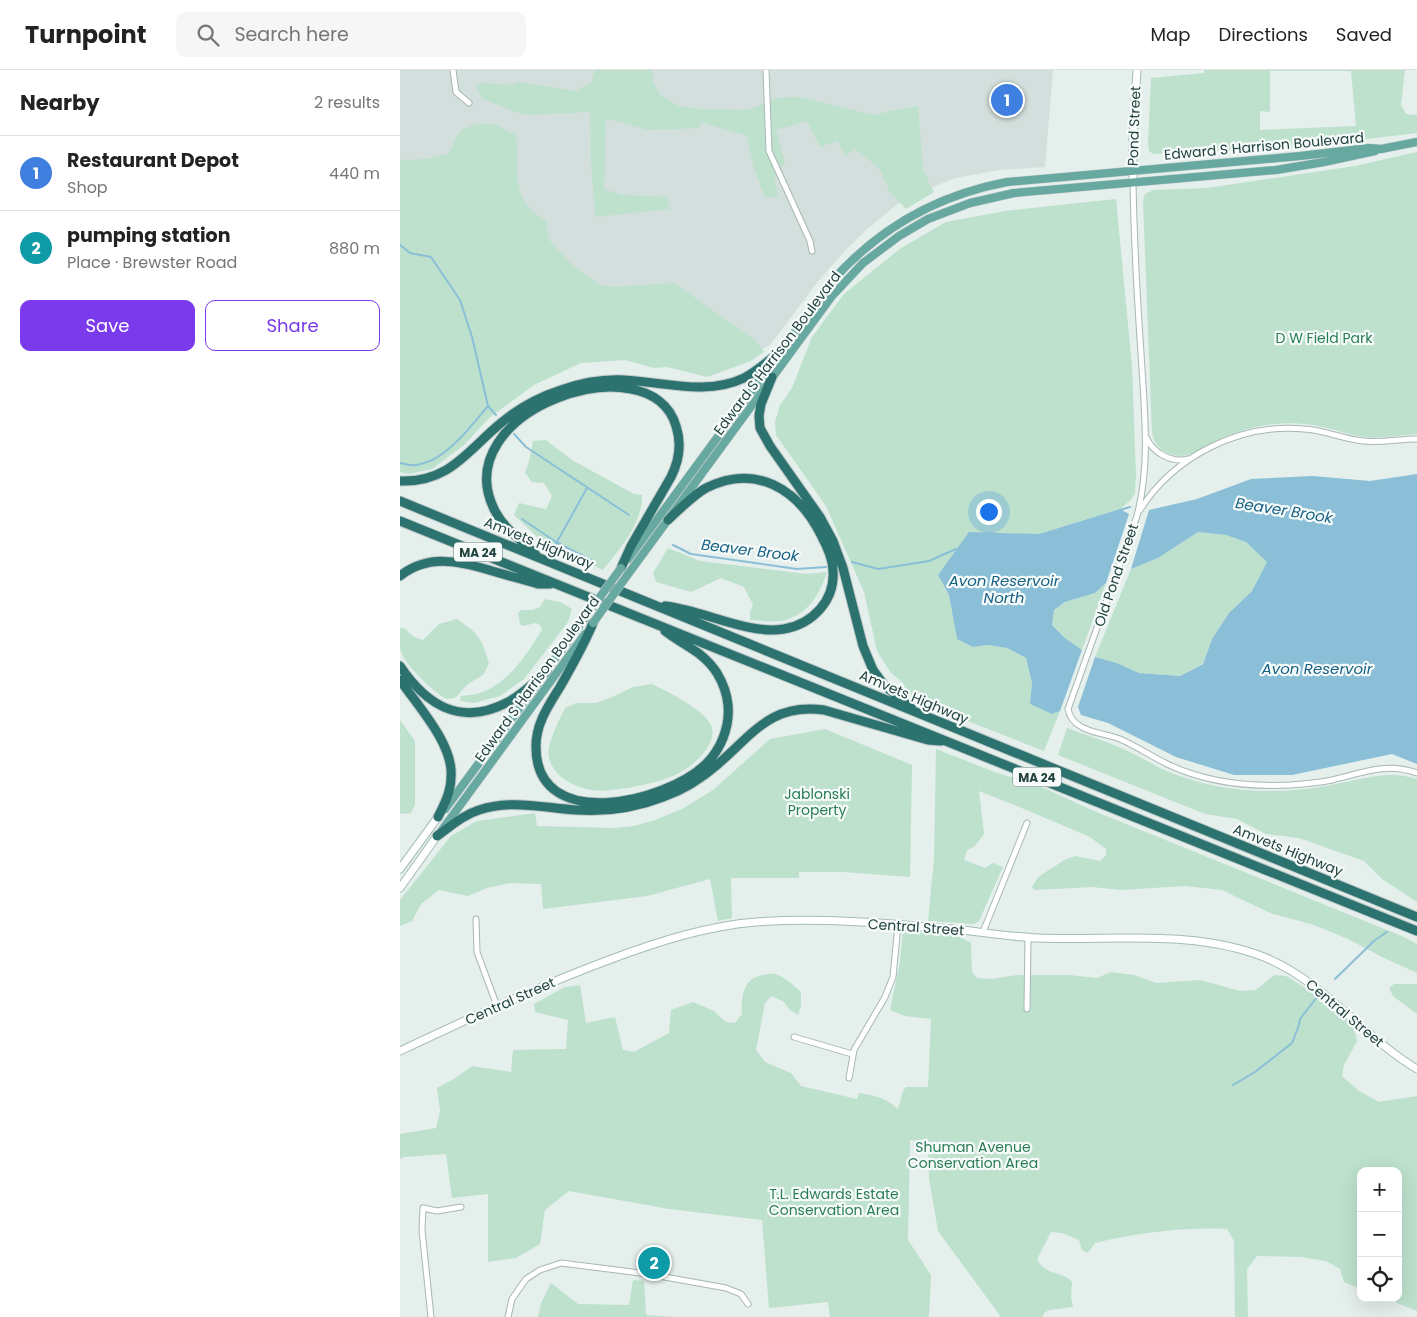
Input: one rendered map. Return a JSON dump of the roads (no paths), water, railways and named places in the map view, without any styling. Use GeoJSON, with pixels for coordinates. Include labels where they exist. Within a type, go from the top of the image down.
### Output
{"type":"FeatureCollection","features":[{"type":"Feature","properties":{"kind":"highway"},"geometry":{"type":"LineString","coordinates":[[400,482],[424,480],[444,473],[513,414],[540,398],[562,389],[614,380],[698,387],[719,386],[750,375],[781,351]]}},
{"type":"Feature","properties":{"kind":"highway"},"geometry":{"type":"LineString","coordinates":[[772,377],[761,404],[760,428],[770,446],[820,517],[833,541],[843,568],[866,654],[874,670],[884,685],[916,712]]}},
{"type":"Feature","properties":{"kind":"highway"},"geometry":{"type":"LineString","coordinates":[[538,557],[503,524],[491,502],[487,476],[490,459],[497,443],[516,421],[533,410],[558,399],[590,390],[635,389],[650,394],[668,409],[676,426],[679,446],[676,466],[671,477],[631,546],[622,568]]}},
{"type":"Feature","properties":{"kind":"highway"},"geometry":{"type":"LineString","coordinates":[[654,604],[679,607],[761,629],[778,630],[796,626],[813,617],[823,606],[832,586],[834,570],[830,554],[813,521],[791,494],[769,482],[744,478],[715,484],[695,495],[668,520]]}},
{"type":"Feature","properties":{"kind":"highway","name":"Amvets Highway"},"geometry":{"type":"LineString","coordinates":[[400,501],[1417,917]]}},
{"type":"Feature","properties":{"kind":"highway","name":"Amvets Highway"},"geometry":{"type":"LineString","coordinates":[[400,521],[1417,931]]}},
{"type":"Feature","properties":{"kind":"highway"},"geometry":{"type":"LineString","coordinates":[[400,576],[407,570],[423,563],[443,560],[460,562],[538,584],[556,584]]}},
{"type":"Feature","properties":{"kind":"highway"},"geometry":{"type":"LineString","coordinates":[[589,621],[586,640],[544,714],[538,732],[536,756],[542,773],[554,788],[574,800],[596,803],[615,802],[645,796],[678,783],[707,763],[718,749],[725,732],[728,715],[727,701],[718,675],[703,656],[657,624]]}},
{"type":"Feature","properties":{"kind":"highway"},"geometry":{"type":"LineString","coordinates":[[400,666],[418,690],[429,700],[446,708],[469,712],[490,710],[508,702],[523,692],[547,670]]}},
{"type":"Feature","properties":{"kind":"highway"},"geometry":{"type":"LineString","coordinates":[[400,680],[440,738],[449,757],[452,770],[450,787],[438,817]]}},
{"type":"Feature","properties":{"kind":"highway"},"geometry":{"type":"LineString","coordinates":[[437,836],[472,813],[501,805],[516,804],[576,810],[603,810],[629,807],[663,797],[707,773],[768,720],[786,712],[810,708],[824,710],[928,740],[950,742]]}},
{"type":"Feature","properties":{"kind":"main road"},"geometry":{"type":"LineString","coordinates":[[1381,149],[1417,142]]}},
{"type":"Feature","properties":{"kind":"main road","name":"Edward S Harrison Boulevard"},"geometry":{"type":"LineString","coordinates":[[437,836],[589,621],[622,568],[823,293],[849,263],[883,234],[921,210],[963,193],[1007,182],[1300,156],[1369,148],[1381,149]]}},
{"type":"Feature","properties":{"kind":"main road","name":"Edward S Harrison Boulevard"},"geometry":{"type":"LineString","coordinates":[[438,817],[547,670],[626,577],[826,304],[847,279],[885,245],[915,226],[949,210],[992,197],[1030,191],[1276,170],[1369,154],[1381,149]]}},
{"type":"Feature","properties":{"kind":"street"},"geometry":{"type":"LineString","coordinates":[[453,70],[456,92],[468,102]]}},
{"type":"Feature","properties":{"kind":"street"},"geometry":{"type":"LineString","coordinates":[[766,70],[769,152],[810,241],[812,251]]}},
{"type":"Feature","properties":{"kind":"street","name":"Pond Street"},"geometry":{"type":"LineString","coordinates":[[1133,182],[1137,70]]}},
{"type":"Feature","properties":{"kind":"street","name":"Old Pond Street"},"geometry":{"type":"LineString","coordinates":[[1133,182],[1135,264],[1146,437],[1143,487],[1136,516],[1068,709],[1069,716],[1078,726],[1120,740],[1184,771],[1225,782],[1252,785],[1295,785],[1387,768],[1403,768],[1417,773]]}},
{"type":"Feature","properties":{"kind":"street"},"geometry":{"type":"LineString","coordinates":[[1146,437],[1156,450],[1169,458],[1180,460],[1190,458],[1229,439],[1274,428],[1306,429],[1368,442],[1417,439]]}},
{"type":"Feature","properties":{"kind":"street"},"geometry":{"type":"LineString","coordinates":[[1136,516],[1153,492],[1190,458]]}},
{"type":"Feature","properties":{"kind":"street","name":"Edward S Harrison Boulevard"},"geometry":{"type":"LineString","coordinates":[[400,869],[438,817]]}},
{"type":"Feature","properties":{"kind":"street"},"geometry":{"type":"LineString","coordinates":[[983,932],[1027,823]]}},
{"type":"Feature","properties":{"kind":"street","name":"Edward S Harrison Boulevard"},"geometry":{"type":"LineString","coordinates":[[400,888],[437,836]]}},
{"type":"Feature","properties":{"kind":"street"},"geometry":{"type":"LineString","coordinates":[[476,919],[476,952],[497,1006]]}},
{"type":"Feature","properties":{"kind":"street","name":"Central Street"},"geometry":{"type":"LineString","coordinates":[[400,1051],[567,976],[637,950],[711,928],[749,922],[790,920],[898,925],[1028,937],[1194,940],[1221,944],[1253,953],[1283,966],[1311,983],[1384,1046],[1417,1069]]}},
{"type":"Feature","properties":{"kind":"street"},"geometry":{"type":"LineString","coordinates":[[849,1078],[852,1054],[885,997],[893,977],[898,925]]}},
{"type":"Feature","properties":{"kind":"street"},"geometry":{"type":"LineString","coordinates":[[1027,1009],[1028,937]]}},
{"type":"Feature","properties":{"kind":"street"},"geometry":{"type":"LineString","coordinates":[[794,1037],[852,1054]]}},
{"type":"Feature","properties":{"kind":"street"},"geometry":{"type":"LineString","coordinates":[[431,1317],[422,1230],[423,1208],[437,1211],[461,1207]]}},
{"type":"Feature","properties":{"kind":"street"},"geometry":{"type":"LineString","coordinates":[[508,1317],[512,1299],[526,1280],[540,1270],[561,1264],[648,1274],[726,1288],[740,1294],[748,1304]]}},
{"type":"Feature","properties":{"kind":"water","name":"Avon Reservoir"},"geometry":{"type":"Polygon","coordinates":[[[1417,474],[1417,764],[1392,754],[1292,775],[1234,775],[1176,757],[1108,723],[1081,715],[1078,707],[1095,657],[1117,663],[1139,673],[1180,676],[1203,664],[1212,639],[1229,613],[1252,591],[1267,562],[1246,542],[1226,535],[1198,532],[1158,558],[1131,569],[1149,510],[1197,499],[1251,479],[1313,476],[1370,481],[1417,474]]]}},
{"type":"Feature","properties":{"kind":"water","name":"Avon Reservoir North"},"geometry":{"type":"Polygon","coordinates":[[[1120,509],[1129,514],[1106,583],[1095,593],[1065,602],[1054,610],[1052,625],[1065,638],[1082,650],[1060,711],[1052,714],[1030,704],[1032,683],[1026,658],[1007,648],[988,645],[973,647],[957,639],[949,595],[938,575],[969,532],[1039,534],[1120,509]]]}},
{"type":"Feature","properties":{"kind":"waterway"},"geometry":{"type":"LineString","coordinates":[[400,245],[410,253],[431,257],[460,300],[472,337],[488,406]]}},
{"type":"Feature","properties":{"kind":"waterway","name":"Beaver Brook"},"geometry":{"type":"LineString","coordinates":[[488,406],[496,415]]}},
{"type":"Feature","properties":{"kind":"waterway","name":"Beaver Brook"},"geometry":{"type":"LineString","coordinates":[[400,463],[416,465],[437,457],[456,442],[488,406]]}},
{"type":"Feature","properties":{"kind":"waterway","name":"Beaver Brook"},"geometry":{"type":"LineString","coordinates":[[514,434],[526,447],[629,515]]}},
{"type":"Feature","properties":{"kind":"waterway"},"geometry":{"type":"LineString","coordinates":[[553,549],[587,488]]}},
{"type":"Feature","properties":{"kind":"waterway","name":"Beaver Brook"},"geometry":{"type":"LineString","coordinates":[[1120,510],[1130,507]]}},
{"type":"Feature","properties":{"kind":"waterway"},"geometry":{"type":"LineString","coordinates":[[522,519],[556,542],[593,561]]}},
{"type":"Feature","properties":{"kind":"waterway","name":"Beaver Brook"},"geometry":{"type":"LineString","coordinates":[[673,545],[691,554],[797,569],[826,567]]}},
{"type":"Feature","properties":{"kind":"waterway","name":"Beaver Brook"},"geometry":{"type":"LineString","coordinates":[[852,562],[878,569],[929,561],[956,549]]}},
{"type":"Feature","properties":{"kind":"waterway"},"geometry":{"type":"LineString","coordinates":[[1335,979],[1375,940],[1387,932]]}},
{"type":"Feature","properties":{"kind":"waterway"},"geometry":{"type":"LineString","coordinates":[[1233,1085],[1255,1072],[1292,1043],[1300,1019],[1317,997]]}},
{"type":"Feature","properties":{"kind":"place","name":"Restaurant Depot"},"geometry":{"type":"Point","coordinates":[1007,100]}},
{"type":"Feature","properties":{"kind":"place","name":"pumping station"},"geometry":{"type":"Point","coordinates":[654,1263]}},
{"type":"Feature","properties":{"kind":"park label","name":"D W Field Park"},"geometry":{"type":"Point","coordinates":[1324,338]}},
{"type":"Feature","properties":{"kind":"park label","name":"Jablonski Property"},"geometry":{"type":"Point","coordinates":[817,802]}},
{"type":"Feature","properties":{"kind":"park label","name":"Shuman Avenue Conservation Area"},"geometry":{"type":"Point","coordinates":[973,1156]}},
{"type":"Feature","properties":{"kind":"park label","name":"T.L. Edwards Estate Conservation Area"},"geometry":{"type":"Point","coordinates":[834,1202]}}]}
